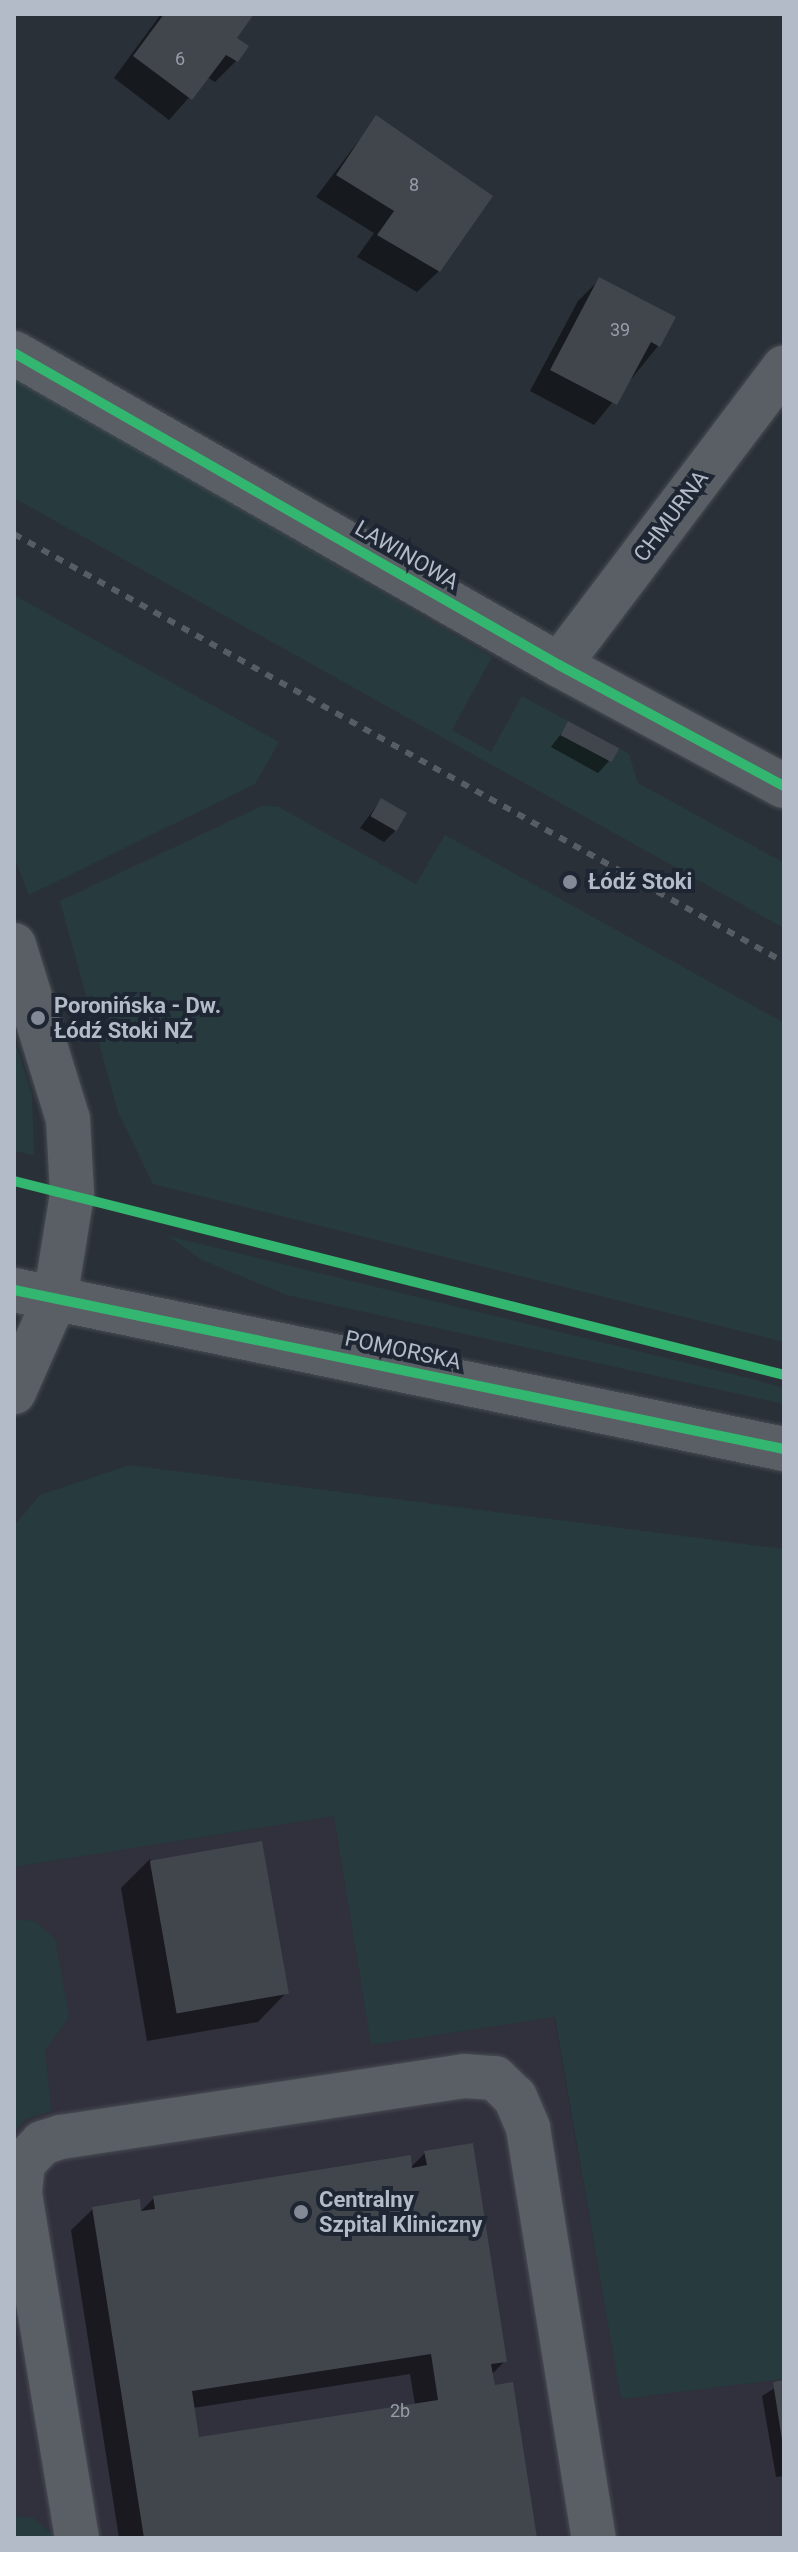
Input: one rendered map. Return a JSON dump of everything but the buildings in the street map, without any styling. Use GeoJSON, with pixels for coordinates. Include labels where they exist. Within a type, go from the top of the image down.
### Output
{"type":"FeatureCollection","features":[{"type":"Feature","properties":{"kind":"street","name":"LAWINOWA"},"geometry":{"type":"LineString","coordinates":[[14,353],[559,665],[784,786]]}},
{"type":"Feature","properties":{"kind":"street","name":"CHMURNA"},"geometry":{"type":"LineString","coordinates":[[559,665],[784,368]]}},
{"type":"Feature","properties":{"kind":"street"},"geometry":{"type":"LineString","coordinates":[[14,945],[68,1119],[72,1194],[34,1294],[14,1392]]}},
{"type":"Feature","properties":{"kind":"street","name":"POMORSKA"},"geometry":{"type":"LineString","coordinates":[[34,1294],[784,1449]]}},
{"type":"Feature","properties":{"kind":"street"},"geometry":{"type":"LineString","coordinates":[[77,2538],[20,2192],[23,2163],[42,2143],[61,2137],[464,2076],[495,2078],[515,2097],[528,2128],[594,2538]]}},
{"type":"Feature","properties":{"kind":"shaded area"},"geometry":{"type":"Polygon","coordinates":[[[14,376],[492,657],[452,730],[491,752],[522,696],[568,721],[561,735],[610,762],[619,748],[629,754],[638,783],[784,863],[784,928],[14,498],[14,376]]]}},
{"type":"Feature","properties":{"kind":"shaded area"},"geometry":{"type":"Polygon","coordinates":[[[14,595],[279,742],[255,784],[29,895],[14,857],[14,595]]]}},
{"type":"Feature","properties":{"kind":"shaded area"},"geometry":{"type":"Polygon","coordinates":[[[264,805],[279,807],[416,884],[445,835],[784,1023],[784,1342],[153,1184],[118,1112],[60,901],[264,805]]]}},
{"type":"Feature","properties":{"kind":"shaded area"},"geometry":{"type":"Polygon","coordinates":[[[14,1038],[32,1095],[34,1155],[14,1151],[14,1038]]]}},
{"type":"Feature","properties":{"kind":"shaded area"},"geometry":{"type":"Polygon","coordinates":[[[168,1236],[752,1379],[784,1388],[784,1404],[287,1295],[202,1260],[168,1236]]]}},
{"type":"Feature","properties":{"kind":"shaded area"},"geometry":{"type":"Polygon","coordinates":[[[129,1465],[784,1549],[784,2379],[621,2399],[555,2017],[371,2045],[334,1816],[14,1867],[14,1526],[40,1495],[129,1465]]]}},
{"type":"Feature","properties":{"kind":"shaded area","name":"Centralny Szpital Kliniczny"},"geometry":{"type":"Polygon","coordinates":[[[334,1816],[371,2044],[554,2017],[621,2398],[784,2379],[784,2538],[14,2538],[14,1867],[334,1816]]]}},
{"type":"Feature","properties":{"kind":"shaded area"},"geometry":{"type":"Polygon","coordinates":[[[14,1919],[35,1921],[55,1939],[69,2018],[45,2050],[51,2111],[26,2119],[14,2132],[14,1919]]]}},
{"type":"Feature","properties":{"kind":"shaded area"},"geometry":{"type":"Polygon","coordinates":[[[14,2516],[34,2518],[56,2538],[14,2538],[14,2516]]]}},
{"type":"Feature","properties":{"kind":"railway"},"geometry":{"type":"LineString","coordinates":[[14,534],[784,962]]}},
{"type":"Feature","properties":{"kind":"cycle path"},"geometry":{"type":"LineString","coordinates":[[14,353],[559,665],[784,786]]}},
{"type":"Feature","properties":{"kind":"cycle path"},"geometry":{"type":"LineString","coordinates":[[14,1181],[784,1375]]}},
{"type":"Feature","properties":{"kind":"cycle path"},"geometry":{"type":"LineString","coordinates":[[14,1290],[784,1449]]}},
{"type":"Feature","properties":{"kind":"place","name":"Łódź Stoki"},"geometry":{"type":"Point","coordinates":[570,882]}},
{"type":"Feature","properties":{"kind":"place","name":"Poronińska - Dw. Łódź Stoki NŻ"},"geometry":{"type":"Point","coordinates":[38,1018]}},
{"type":"Feature","properties":{"kind":"place","name":"Centralny Szpital Kliniczny"},"geometry":{"type":"Point","coordinates":[301,2212]}}]}
